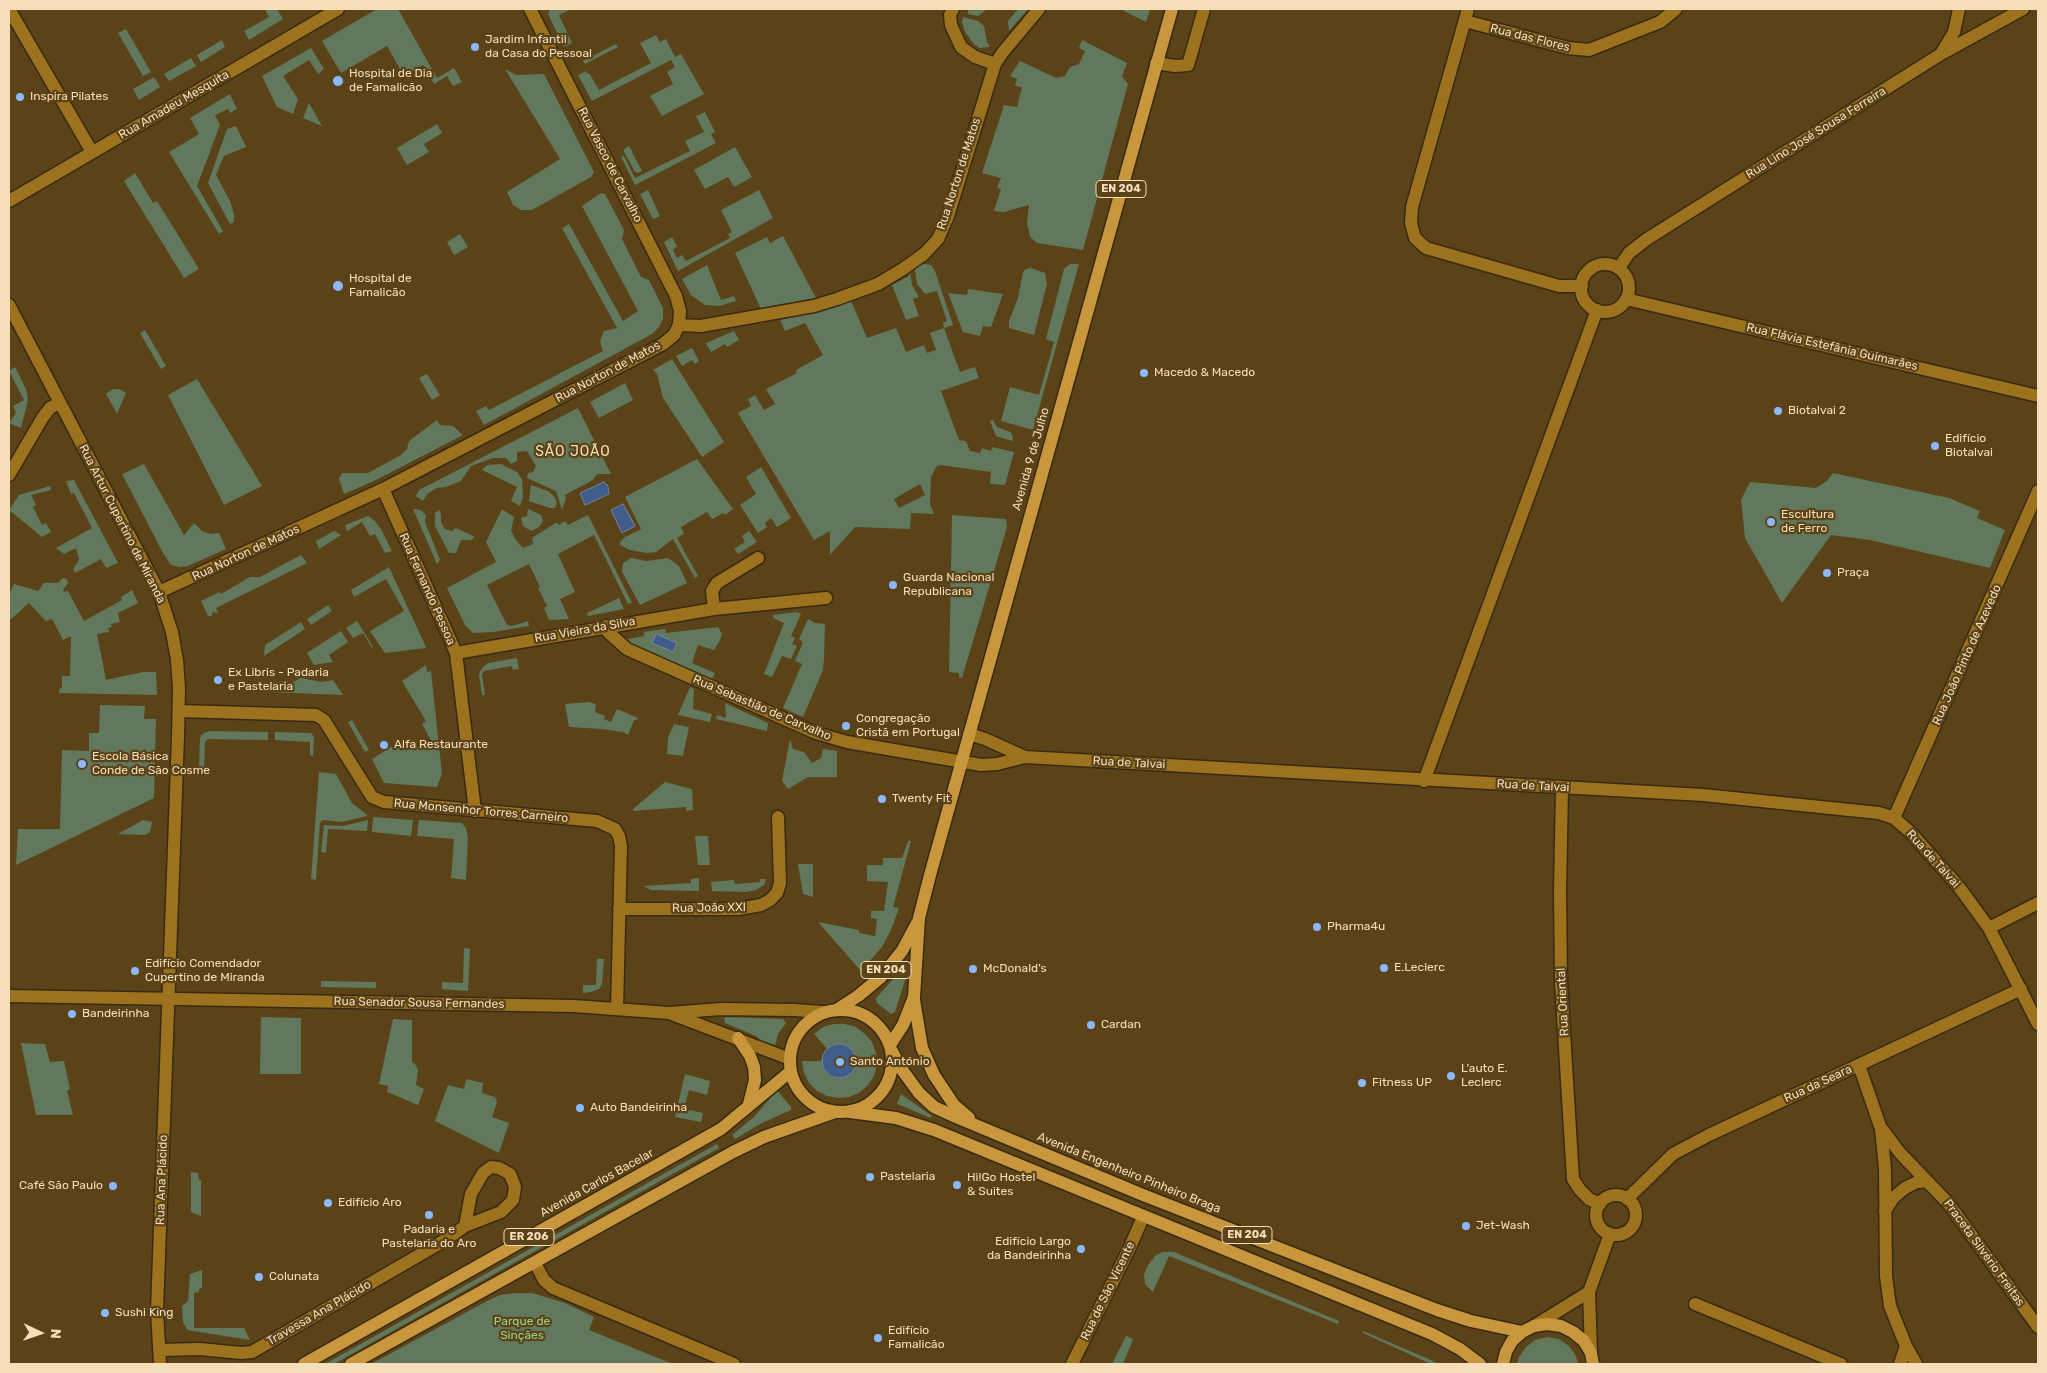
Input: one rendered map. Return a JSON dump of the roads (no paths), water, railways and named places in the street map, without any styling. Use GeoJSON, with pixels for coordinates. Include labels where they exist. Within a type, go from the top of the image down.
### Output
{"type":"FeatureCollection","features":[{"type":"Feature","properties":{"kind":"main road","name":"Avenida 9 de Julho"},"geometry":{"type":"LineString","coordinates":[[891,1048],[914,997],[919,918],[1172,9]]}},
{"type":"Feature","properties":{"kind":"main road","name":"Avenida 9 de Julho"},"geometry":{"type":"LineString","coordinates":[[838,1009],[858,996],[881,977],[902,951],[919,918]]}},
{"type":"Feature","properties":{"kind":"main road","name":"EN 204"},"geometry":{"type":"LineString","coordinates":[[914,997],[922,1048],[934,1075],[954,1105],[976,1125]]}},
{"type":"Feature","properties":{"kind":"main road","name":"EN 204"},"geometry":{"type":"LineString","coordinates":[[838,1009],[823,1012],[808,1022],[796,1036],[790,1065],[795,1083],[806,1098],[823,1109],[835,1112],[896,1118],[934,1130],[1432,1334],[1460,1349],[1480,1364]]}},
{"type":"Feature","properties":{"kind":"main road"},"geometry":{"type":"LineString","coordinates":[[838,1009],[864,1014],[875,1022],[884,1032],[891,1048],[893,1065],[890,1078],[884,1090],[863,1108],[850,1112]]}},
{"type":"Feature","properties":{"kind":"main road"},"geometry":{"type":"LineString","coordinates":[[738,1038],[750,1056],[754,1067],[755,1080],[749,1104]]}},
{"type":"Feature","properties":{"kind":"main road","name":"Avenida Engenheiro Pinheiro Braga"},"geometry":{"type":"LineString","coordinates":[[891,1048],[919,1093],[934,1107],[1150,1197],[1437,1310],[1471,1321],[1528,1329],[1547,1324],[1567,1329],[1584,1341],[1594,1360]]}},
{"type":"Feature","properties":{"kind":"main road","name":"Avenida Carlos Bacelar"},"geometry":{"type":"LineString","coordinates":[[304,1364],[721,1129],[790,1065]]}},
{"type":"Feature","properties":{"kind":"main road","name":"ER 206"},"geometry":{"type":"LineString","coordinates":[[351,1364],[741,1148],[764,1137],[835,1112]]}},
{"type":"Feature","properties":{"kind":"main road"},"geometry":{"type":"LineString","coordinates":[[1503,1364],[1506,1352],[1512,1341],[1528,1329]]}},
{"type":"Feature","properties":{"kind":"street"},"geometry":{"type":"LineString","coordinates":[[9,9],[92,152]]}},
{"type":"Feature","properties":{"kind":"street","name":"Rua Amadeu Mesquita"},"geometry":{"type":"LineString","coordinates":[[9,201],[338,9]]}},
{"type":"Feature","properties":{"kind":"street","name":"Rua Vasco de Carvalho"},"geometry":{"type":"LineString","coordinates":[[530,9],[676,296],[680,311],[679,325]]}},
{"type":"Feature","properties":{"kind":"street"},"geometry":{"type":"LineString","coordinates":[[953,9],[950,15],[951,25],[961,47],[975,57],[996,64]]}},
{"type":"Feature","properties":{"kind":"street","name":"Rua Norton de Matos"},"geometry":{"type":"LineString","coordinates":[[159,592],[383,489],[662,344],[674,336],[679,325],[701,326],[814,306],[854,294],[903,269],[924,254],[938,239],[948,216],[996,64],[1003,52],[1039,9]]}},
{"type":"Feature","properties":{"kind":"street"},"geometry":{"type":"LineString","coordinates":[[1156,62],[1175,66],[1188,65],[1204,9]]}},
{"type":"Feature","properties":{"kind":"street","name":"Rua das Flores"},"geometry":{"type":"LineString","coordinates":[[1466,15],[1568,48],[1589,50],[1660,22],[1676,9]]}},
{"type":"Feature","properties":{"kind":"street"},"geometry":{"type":"LineString","coordinates":[[1941,54],[1954,32],[1959,9]]}},
{"type":"Feature","properties":{"kind":"street","name":"Rua Lino José Sousa Ferreira"},"geometry":{"type":"LineString","coordinates":[[1619,268],[1629,253],[1647,239],[1941,54],[2023,9]]}},
{"type":"Feature","properties":{"kind":"street"},"geometry":{"type":"LineString","coordinates":[[1466,15],[1412,207],[1411,223],[1415,238],[1426,248],[1558,286],[1582,286]]}},
{"type":"Feature","properties":{"kind":"street"},"geometry":{"type":"LineString","coordinates":[[1606,264],[1619,268],[1624,273],[1629,285],[1626,299],[1617,308],[1604,312],[1597,310],[1585,300],[1582,286],[1583,279],[1592,268],[1606,264]]}},
{"type":"Feature","properties":{"kind":"street","name":"Rua Flávia Estefânia Guimarães"},"geometry":{"type":"LineString","coordinates":[[1626,299],[2038,396]]}},
{"type":"Feature","properties":{"kind":"street","name":"Rua Artur Cupertino de Miranda"},"geometry":{"type":"LineString","coordinates":[[9,305],[159,592],[172,632],[177,660],[179,711],[169,998]]}},
{"type":"Feature","properties":{"kind":"street"},"geometry":{"type":"LineString","coordinates":[[1424,781],[1597,310]]}},
{"type":"Feature","properties":{"kind":"street"},"geometry":{"type":"LineString","coordinates":[[9,474],[43,417],[50,408],[59,403]]}},
{"type":"Feature","properties":{"kind":"street","name":"Rua Fernando Pessoa"},"geometry":{"type":"LineString","coordinates":[[383,489],[456,653],[474,810]]}},
{"type":"Feature","properties":{"kind":"street","name":"Rua João Pinto de Azevedo"},"geometry":{"type":"LineString","coordinates":[[1894,818],[2038,491]]}},
{"type":"Feature","properties":{"kind":"street"},"geometry":{"type":"LineString","coordinates":[[714,609],[712,591],[717,583],[758,558]]}},
{"type":"Feature","properties":{"kind":"street","name":"Rua Vieira da Silva"},"geometry":{"type":"LineString","coordinates":[[456,653],[714,609],[826,598]]}},
{"type":"Feature","properties":{"kind":"street","name":"Rua Sebastião de Carvalho"},"geometry":{"type":"LineString","coordinates":[[606,626],[613,637],[627,649],[816,733],[847,742],[962,762]]}},
{"type":"Feature","properties":{"kind":"street","name":"Rua Monsenhor Torres Carneiro"},"geometry":{"type":"LineString","coordinates":[[179,711],[316,715],[324,720],[372,797],[377,800],[597,821],[614,829],[619,836],[620,846],[617,1009]]}},
{"type":"Feature","properties":{"kind":"street","name":"Rua de Talvai"},"geometry":{"type":"LineString","coordinates":[[969,734],[1025,757]]}},
{"type":"Feature","properties":{"kind":"street","name":"Rua de Talvai"},"geometry":{"type":"LineString","coordinates":[[962,762],[981,765],[997,764],[1025,757],[1424,781],[1703,795],[1879,813],[1894,818],[1910,832],[1958,887],[1989,928],[2038,1024]]}},
{"type":"Feature","properties":{"kind":"street","name":"Rua Oriental"},"geometry":{"type":"LineString","coordinates":[[1562,788],[1561,983],[1573,1179],[1589,1199],[1600,1204]]}},
{"type":"Feature","properties":{"kind":"street","name":"Rua João XXI"},"geometry":{"type":"LineString","coordinates":[[619,909],[738,909],[761,905],[770,900],[777,893],[780,883],[778,817]]}},
{"type":"Feature","properties":{"kind":"street"},"geometry":{"type":"LineString","coordinates":[[1989,928],[2038,903]]}},
{"type":"Feature","properties":{"kind":"street","name":"Rua da Seara"},"geometry":{"type":"LineString","coordinates":[[1627,1199],[1673,1154],[1709,1135],[2021,989]]}},
{"type":"Feature","properties":{"kind":"street","name":"Rua Senador Sousa Fernandes"},"geometry":{"type":"LineString","coordinates":[[9,996],[530,1005],[669,1013],[721,1009],[823,1012]]}},
{"type":"Feature","properties":{"kind":"street","name":"Rua Ana Plácido"},"geometry":{"type":"LineString","coordinates":[[160,1360],[157,1310],[169,998]]}},
{"type":"Feature","properties":{"kind":"street","name":"Rua Senador Sousa Fernandes"},"geometry":{"type":"LineString","coordinates":[[669,1013],[738,1038],[790,1065]]}},
{"type":"Feature","properties":{"kind":"street","name":"Praceta Silvério Freitas"},"geometry":{"type":"LineString","coordinates":[[1859,1065],[1881,1129],[1885,1169],[1886,1276],[1890,1306],[1906,1346],[1916,1364]]}},
{"type":"Feature","properties":{"kind":"street","name":"Praceta Silvério Freitas"},"geometry":{"type":"LineString","coordinates":[[1881,1129],[1900,1153],[1948,1203],[2038,1327]]}},
{"type":"Feature","properties":{"kind":"street","name":"Travessa Ana Plácido"},"geometry":{"type":"LineString","coordinates":[[160,1360],[200,1349],[241,1353],[252,1352],[466,1226],[501,1212],[513,1200],[515,1187],[510,1174],[499,1168],[490,1167],[483,1173],[472,1194],[466,1226]]}},
{"type":"Feature","properties":{"kind":"street"},"geometry":{"type":"LineString","coordinates":[[1884,1212],[1892,1198],[1905,1188],[1917,1182],[1927,1181]]}},
{"type":"Feature","properties":{"kind":"street"},"geometry":{"type":"LineString","coordinates":[[1609,1196],[1622,1196],[1627,1199],[1635,1209],[1635,1221],[1632,1227],[1622,1234],[1610,1234],[1598,1224],[1596,1214],[1600,1204],[1609,1196]]}},
{"type":"Feature","properties":{"kind":"street","name":"Rua de São Vicente"},"geometry":{"type":"LineString","coordinates":[[1072,1364],[1143,1217]]}},
{"type":"Feature","properties":{"kind":"street"},"geometry":{"type":"LineString","coordinates":[[1594,1360],[1589,1292],[1610,1234]]}},
{"type":"Feature","properties":{"kind":"street"},"geometry":{"type":"LineString","coordinates":[[535,1263],[544,1280],[552,1288],[734,1364]]}},
{"type":"Feature","properties":{"kind":"street"},"geometry":{"type":"LineString","coordinates":[[1528,1329],[1589,1292]]}},
{"type":"Feature","properties":{"kind":"street"},"geometry":{"type":"LineString","coordinates":[[1695,1304],[1841,1364]]}},
{"type":"Feature","properties":{"kind":"street"},"geometry":{"type":"LineString","coordinates":[[1900,1364],[1906,1346]]}},
{"type":"Feature","properties":{"kind":"water"},"geometry":{"type":"Polygon","coordinates":[[[604,482],[608,486],[609,494],[585,505],[580,493],[604,482]]]}},
{"type":"Feature","properties":{"kind":"water"},"geometry":{"type":"Polygon","coordinates":[[[623,504],[635,526],[622,533],[611,510],[623,504]]]}},
{"type":"Feature","properties":{"kind":"water"},"geometry":{"type":"Polygon","coordinates":[[[656,634],[677,643],[673,652],[652,643],[656,634]]]}},
{"type":"Feature","properties":{"kind":"water"},"geometry":{"type":"Polygon","coordinates":[[[839,1044],[851,1049],[856,1061],[851,1073],[839,1078],[827,1073],[822,1061],[827,1049],[839,1044]]]}},
{"type":"Feature","properties":{"kind":"place","name":"Jardim Infantil da Casa do Pessoal"},"geometry":{"type":"Point","coordinates":[475,47]}},
{"type":"Feature","properties":{"kind":"place","name":"Hospital de Dia de Famalicão"},"geometry":{"type":"Point","coordinates":[338,81]}},
{"type":"Feature","properties":{"kind":"place","name":"Inspira Pilates"},"geometry":{"type":"Point","coordinates":[20,97]}},
{"type":"Feature","properties":{"kind":"place","name":"Hospital de Famalicão"},"geometry":{"type":"Point","coordinates":[338,286]}},
{"type":"Feature","properties":{"kind":"place","name":"Macedo & Macedo"},"geometry":{"type":"Point","coordinates":[1144,373]}},
{"type":"Feature","properties":{"kind":"place","name":"Biotalvai 2"},"geometry":{"type":"Point","coordinates":[1778,411]}},
{"type":"Feature","properties":{"kind":"place","name":"Edifício Biotalvai"},"geometry":{"type":"Point","coordinates":[1935,446]}},
{"type":"Feature","properties":{"kind":"place","name":"Escultura de Ferro"},"geometry":{"type":"Point","coordinates":[1771,522]}},
{"type":"Feature","properties":{"kind":"place","name":"Praça"},"geometry":{"type":"Point","coordinates":[1827,573]}},
{"type":"Feature","properties":{"kind":"place","name":"Guarda Nacional Republicana"},"geometry":{"type":"Point","coordinates":[893,585]}},
{"type":"Feature","properties":{"kind":"place","name":"Ex Libris - Padaria e Pastelaria"},"geometry":{"type":"Point","coordinates":[218,680]}},
{"type":"Feature","properties":{"kind":"place","name":"Congregação Cristã em Portugal"},"geometry":{"type":"Point","coordinates":[846,726]}},
{"type":"Feature","properties":{"kind":"place","name":"Alfa Restaurante"},"geometry":{"type":"Point","coordinates":[384,745]}},
{"type":"Feature","properties":{"kind":"place","name":"Escola Básica Conde de São Cosme"},"geometry":{"type":"Point","coordinates":[82,764]}},
{"type":"Feature","properties":{"kind":"place","name":"Twenty Fit"},"geometry":{"type":"Point","coordinates":[882,799]}},
{"type":"Feature","properties":{"kind":"place","name":"Pharma4u"},"geometry":{"type":"Point","coordinates":[1317,927]}},
{"type":"Feature","properties":{"kind":"place","name":"E.Leclerc"},"geometry":{"type":"Point","coordinates":[1384,968]}},
{"type":"Feature","properties":{"kind":"place","name":"McDonald's"},"geometry":{"type":"Point","coordinates":[973,969]}},
{"type":"Feature","properties":{"kind":"place","name":"Edifício Comendador Cupertino de Miranda"},"geometry":{"type":"Point","coordinates":[135,971]}},
{"type":"Feature","properties":{"kind":"place","name":"Bandeirinha"},"geometry":{"type":"Point","coordinates":[72,1014]}},
{"type":"Feature","properties":{"kind":"place","name":"Cardan"},"geometry":{"type":"Point","coordinates":[1091,1025]}},
{"type":"Feature","properties":{"kind":"place","name":"Santo António"},"geometry":{"type":"Point","coordinates":[840,1062]}},
{"type":"Feature","properties":{"kind":"place","name":"L'auto E. Leclerc"},"geometry":{"type":"Point","coordinates":[1451,1076]}},
{"type":"Feature","properties":{"kind":"place","name":"Fitness UP"},"geometry":{"type":"Point","coordinates":[1362,1083]}},
{"type":"Feature","properties":{"kind":"place","name":"Auto Bandeirinha"},"geometry":{"type":"Point","coordinates":[580,1108]}},
{"type":"Feature","properties":{"kind":"place","name":"Pastelaria"},"geometry":{"type":"Point","coordinates":[870,1177]}},
{"type":"Feature","properties":{"kind":"place","name":"Hi!Go Hostel & Suites"},"geometry":{"type":"Point","coordinates":[957,1185]}},
{"type":"Feature","properties":{"kind":"place","name":"Café São Paulo"},"geometry":{"type":"Point","coordinates":[113,1186]}},
{"type":"Feature","properties":{"kind":"place","name":"Edifício Aro"},"geometry":{"type":"Point","coordinates":[328,1203]}},
{"type":"Feature","properties":{"kind":"place","name":"Padaria e Pastelaria do Aro"},"geometry":{"type":"Point","coordinates":[429,1215]}},
{"type":"Feature","properties":{"kind":"place","name":"Jet-Wash"},"geometry":{"type":"Point","coordinates":[1466,1226]}},
{"type":"Feature","properties":{"kind":"place","name":"Edifício Largo da Bandeirinha"},"geometry":{"type":"Point","coordinates":[1081,1249]}},
{"type":"Feature","properties":{"kind":"place","name":"Colunata"},"geometry":{"type":"Point","coordinates":[259,1277]}},
{"type":"Feature","properties":{"kind":"place","name":"Sushi King"},"geometry":{"type":"Point","coordinates":[105,1313]}},
{"type":"Feature","properties":{"kind":"place","name":"Edifício Famalicão"},"geometry":{"type":"Point","coordinates":[878,1338]}},
{"type":"Feature","properties":{"kind":"district","name":"SÃO JOÃO"},"geometry":{"type":"Point","coordinates":[573,452]}},
{"type":"Feature","properties":{"kind":"park label","name":"Parque de Sinçães"},"geometry":{"type":"Point","coordinates":[522,1329]}}]}
